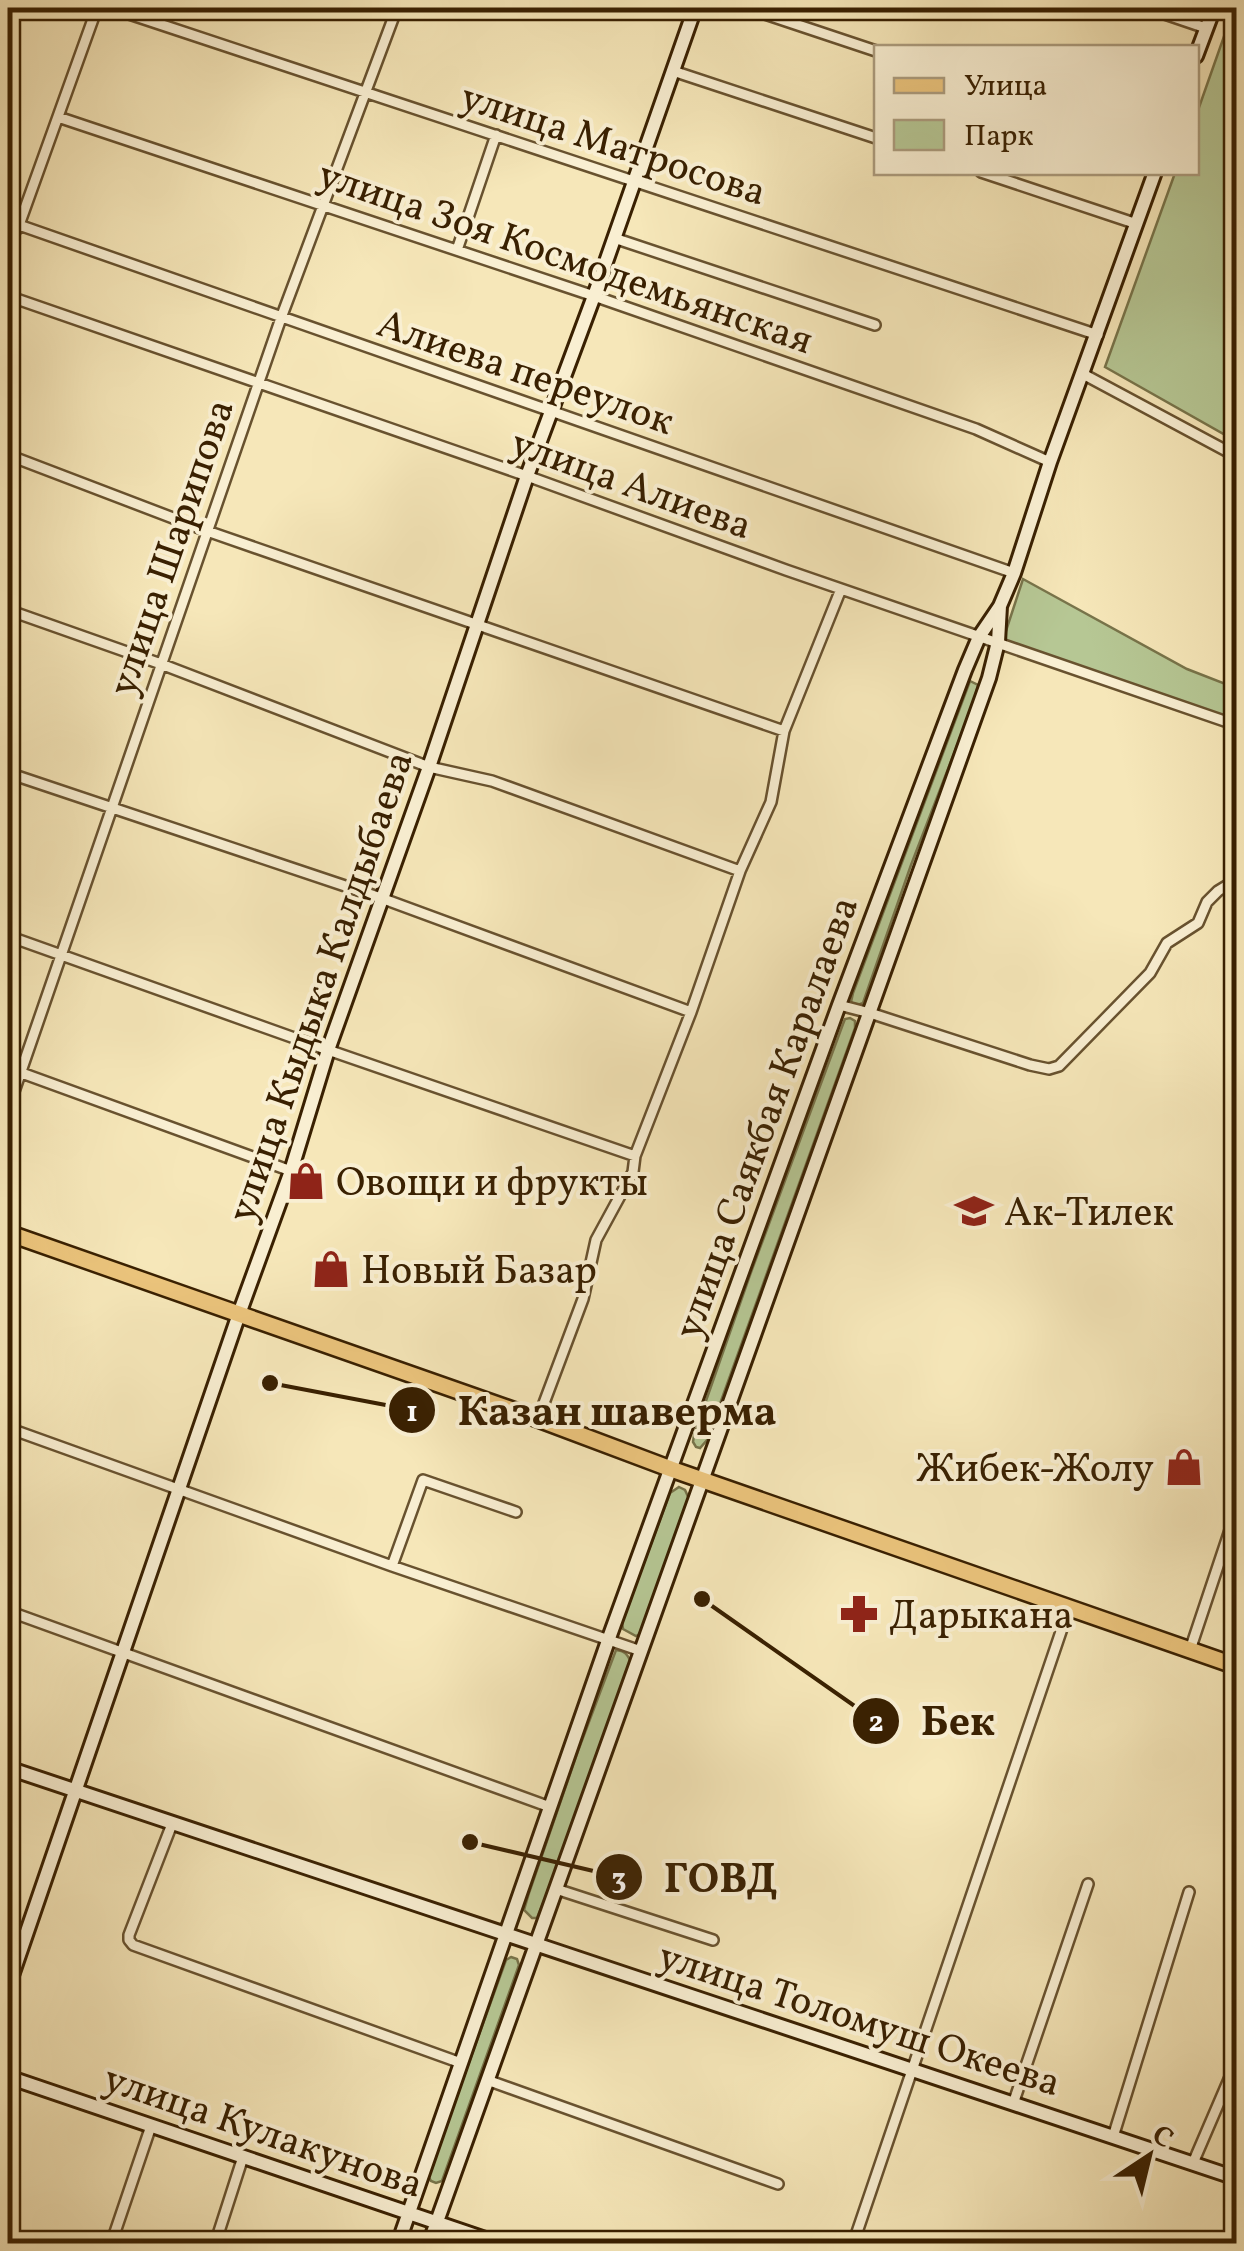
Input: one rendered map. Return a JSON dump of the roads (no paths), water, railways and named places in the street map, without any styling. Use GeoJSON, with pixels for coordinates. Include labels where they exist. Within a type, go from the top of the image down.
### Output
{"type":"FeatureCollection","features":[{"type":"Feature","properties":{"kind":"main road"},"geometry":{"type":"LineString","coordinates":[[8,1233],[1236,1666]]}},
{"type":"Feature","properties":{"kind":"street"},"geometry":{"type":"LineString","coordinates":[[8,243],[19,225],[97,8]]}},
{"type":"Feature","properties":{"kind":"street","name":"улица Матросова"},"geometry":{"type":"LineString","coordinates":[[111,8],[1098,335]]}},
{"type":"Feature","properties":{"kind":"street","name":"улица Шарипова"},"geometry":{"type":"LineString","coordinates":[[8,1109],[281,318],[397,8]]}},
{"type":"Feature","properties":{"kind":"street","name":"улица Кыдыка Калдыбаева"},"geometry":{"type":"LineString","coordinates":[[8,1987],[527,476],[695,8]]}},
{"type":"Feature","properties":{"kind":"street"},"geometry":{"type":"LineString","coordinates":[[747,8],[874,50]]}},
{"type":"Feature","properties":{"kind":"street"},"geometry":{"type":"LineString","coordinates":[[1147,8],[1206,28]]}},
{"type":"Feature","properties":{"kind":"street"},"geometry":{"type":"LineString","coordinates":[[1199,48],[1214,8]]}},
{"type":"Feature","properties":{"kind":"street"},"geometry":{"type":"LineString","coordinates":[[673,71],[874,137]]}},
{"type":"Feature","properties":{"kind":"street","name":"улица Зоя Космодемьянская"},"geometry":{"type":"LineString","coordinates":[[58,116],[976,429],[1050,462]]}},
{"type":"Feature","properties":{"kind":"street"},"geometry":{"type":"LineString","coordinates":[[457,250],[496,136]]}},
{"type":"Feature","properties":{"kind":"street"},"geometry":{"type":"LineString","coordinates":[[990,175],[1137,224]]}},
{"type":"Feature","properties":{"kind":"street"},"geometry":{"type":"LineString","coordinates":[[1000,606],[1154,175]]}},
{"type":"Feature","properties":{"kind":"street","name":"Алиева переулок"},"geometry":{"type":"LineString","coordinates":[[19,225],[1014,573]]}},
{"type":"Feature","properties":{"kind":"street"},"geometry":{"type":"LineString","coordinates":[[614,238],[875,325]]}},
{"type":"Feature","properties":{"kind":"street","name":"улица Алиева"},"geometry":{"type":"LineString","coordinates":[[8,296],[1236,725]]}},
{"type":"Feature","properties":{"kind":"street"},"geometry":{"type":"LineString","coordinates":[[1083,374],[1236,456]]}},
{"type":"Feature","properties":{"kind":"street"},"geometry":{"type":"LineString","coordinates":[[8,455],[208,530],[784,731]]}},
{"type":"Feature","properties":{"kind":"street"},"geometry":{"type":"LineString","coordinates":[[538,1420],[583,1299],[596,1240],[633,1172],[635,1156],[740,871],[771,802],[784,731],[841,589]]}},
{"type":"Feature","properties":{"kind":"street","name":"улица Саякбая Каралаева"},"geometry":{"type":"LineString","coordinates":[[398,2244],[608,1638],[839,1006],[978,636],[1000,606]]}},
{"type":"Feature","properties":{"kind":"street","name":"улица Саякбая Каралаева"},"geometry":{"type":"LineString","coordinates":[[429,2244],[989,678],[998,642],[1000,606]]}},
{"type":"Feature","properties":{"kind":"street"},"geometry":{"type":"LineString","coordinates":[[8,610],[162,664],[429,767],[492,781],[740,871]]}},
{"type":"Feature","properties":{"kind":"street"},"geometry":{"type":"LineString","coordinates":[[8,772],[381,898],[690,1012]]}},
{"type":"Feature","properties":{"kind":"street"},"geometry":{"type":"LineString","coordinates":[[839,1006],[1030,1065],[1049,1069],[1059,1066],[1150,974],[1167,943],[1198,923],[1207,902],[1236,880]]}},
{"type":"Feature","properties":{"kind":"street"},"geometry":{"type":"LineString","coordinates":[[8,936],[635,1156]]}},
{"type":"Feature","properties":{"kind":"street"},"geometry":{"type":"LineString","coordinates":[[8,1068],[291,1171]]}},
{"type":"Feature","properties":{"kind":"street"},"geometry":{"type":"LineString","coordinates":[[8,1428],[641,1651]]}},
{"type":"Feature","properties":{"kind":"street"},"geometry":{"type":"LineString","coordinates":[[392,1566],[423,1480],[516,1512]]}},
{"type":"Feature","properties":{"kind":"street"},"geometry":{"type":"LineString","coordinates":[[1190,1650],[1236,1512]]}},
{"type":"Feature","properties":{"kind":"street"},"geometry":{"type":"LineString","coordinates":[[853,2244],[1068,1608]]}},
{"type":"Feature","properties":{"kind":"street"},"geometry":{"type":"LineString","coordinates":[[8,1611],[550,1807]]}},
{"type":"Feature","properties":{"kind":"street","name":"улица Толомуш Океева"},"geometry":{"type":"LineString","coordinates":[[8,1768],[1236,2178]]}},
{"type":"Feature","properties":{"kind":"street"},"geometry":{"type":"LineString","coordinates":[[172,1824],[129,1935],[134,1945],[461,2063]]}},
{"type":"Feature","properties":{"kind":"street"},"geometry":{"type":"LineString","coordinates":[[1013,2104],[1088,1884]]}},
{"type":"Feature","properties":{"kind":"street"},"geometry":{"type":"LineString","coordinates":[[556,1890],[714,1940]]}},
{"type":"Feature","properties":{"kind":"street"},"geometry":{"type":"LineString","coordinates":[[1112,2136],[1189,1892]]}},
{"type":"Feature","properties":{"kind":"street"},"geometry":{"type":"LineString","coordinates":[[1193,2163],[1236,2063]]}},
{"type":"Feature","properties":{"kind":"street","name":"улица Кулакунова"},"geometry":{"type":"LineString","coordinates":[[8,2077],[500,2244]]}},
{"type":"Feature","properties":{"kind":"street"},"geometry":{"type":"LineString","coordinates":[[488,2080],[778,2184]]}},
{"type":"Feature","properties":{"kind":"street"},"geometry":{"type":"LineString","coordinates":[[111,2244],[151,2126]]}},
{"type":"Feature","properties":{"kind":"street"},"geometry":{"type":"LineString","coordinates":[[215,2244],[243,2157]]}},
{"type":"Feature","properties":{"kind":"place","name":"Овощи и фрукты"},"geometry":{"type":"Point","coordinates":[306,1181]}},
{"type":"Feature","properties":{"kind":"place","name":"Ак-Тилек"},"geometry":{"type":"Point","coordinates":[974,1211]}},
{"type":"Feature","properties":{"kind":"place","name":"Новый Базар"},"geometry":{"type":"Point","coordinates":[331,1269]}},
{"type":"Feature","properties":{"kind":"place","name":"Казан шаверма"},"geometry":{"type":"Point","coordinates":[270,1383]}},
{"type":"Feature","properties":{"kind":"place","name":"Жибек-Жолу"},"geometry":{"type":"Point","coordinates":[1184,1467]}},
{"type":"Feature","properties":{"kind":"place","name":"Бек"},"geometry":{"type":"Point","coordinates":[702,1599]}},
{"type":"Feature","properties":{"kind":"place","name":"Дарыкана"},"geometry":{"type":"Point","coordinates":[859,1614]}},
{"type":"Feature","properties":{"kind":"place","name":"ГОВД"},"geometry":{"type":"Point","coordinates":[470,1842]}}]}
